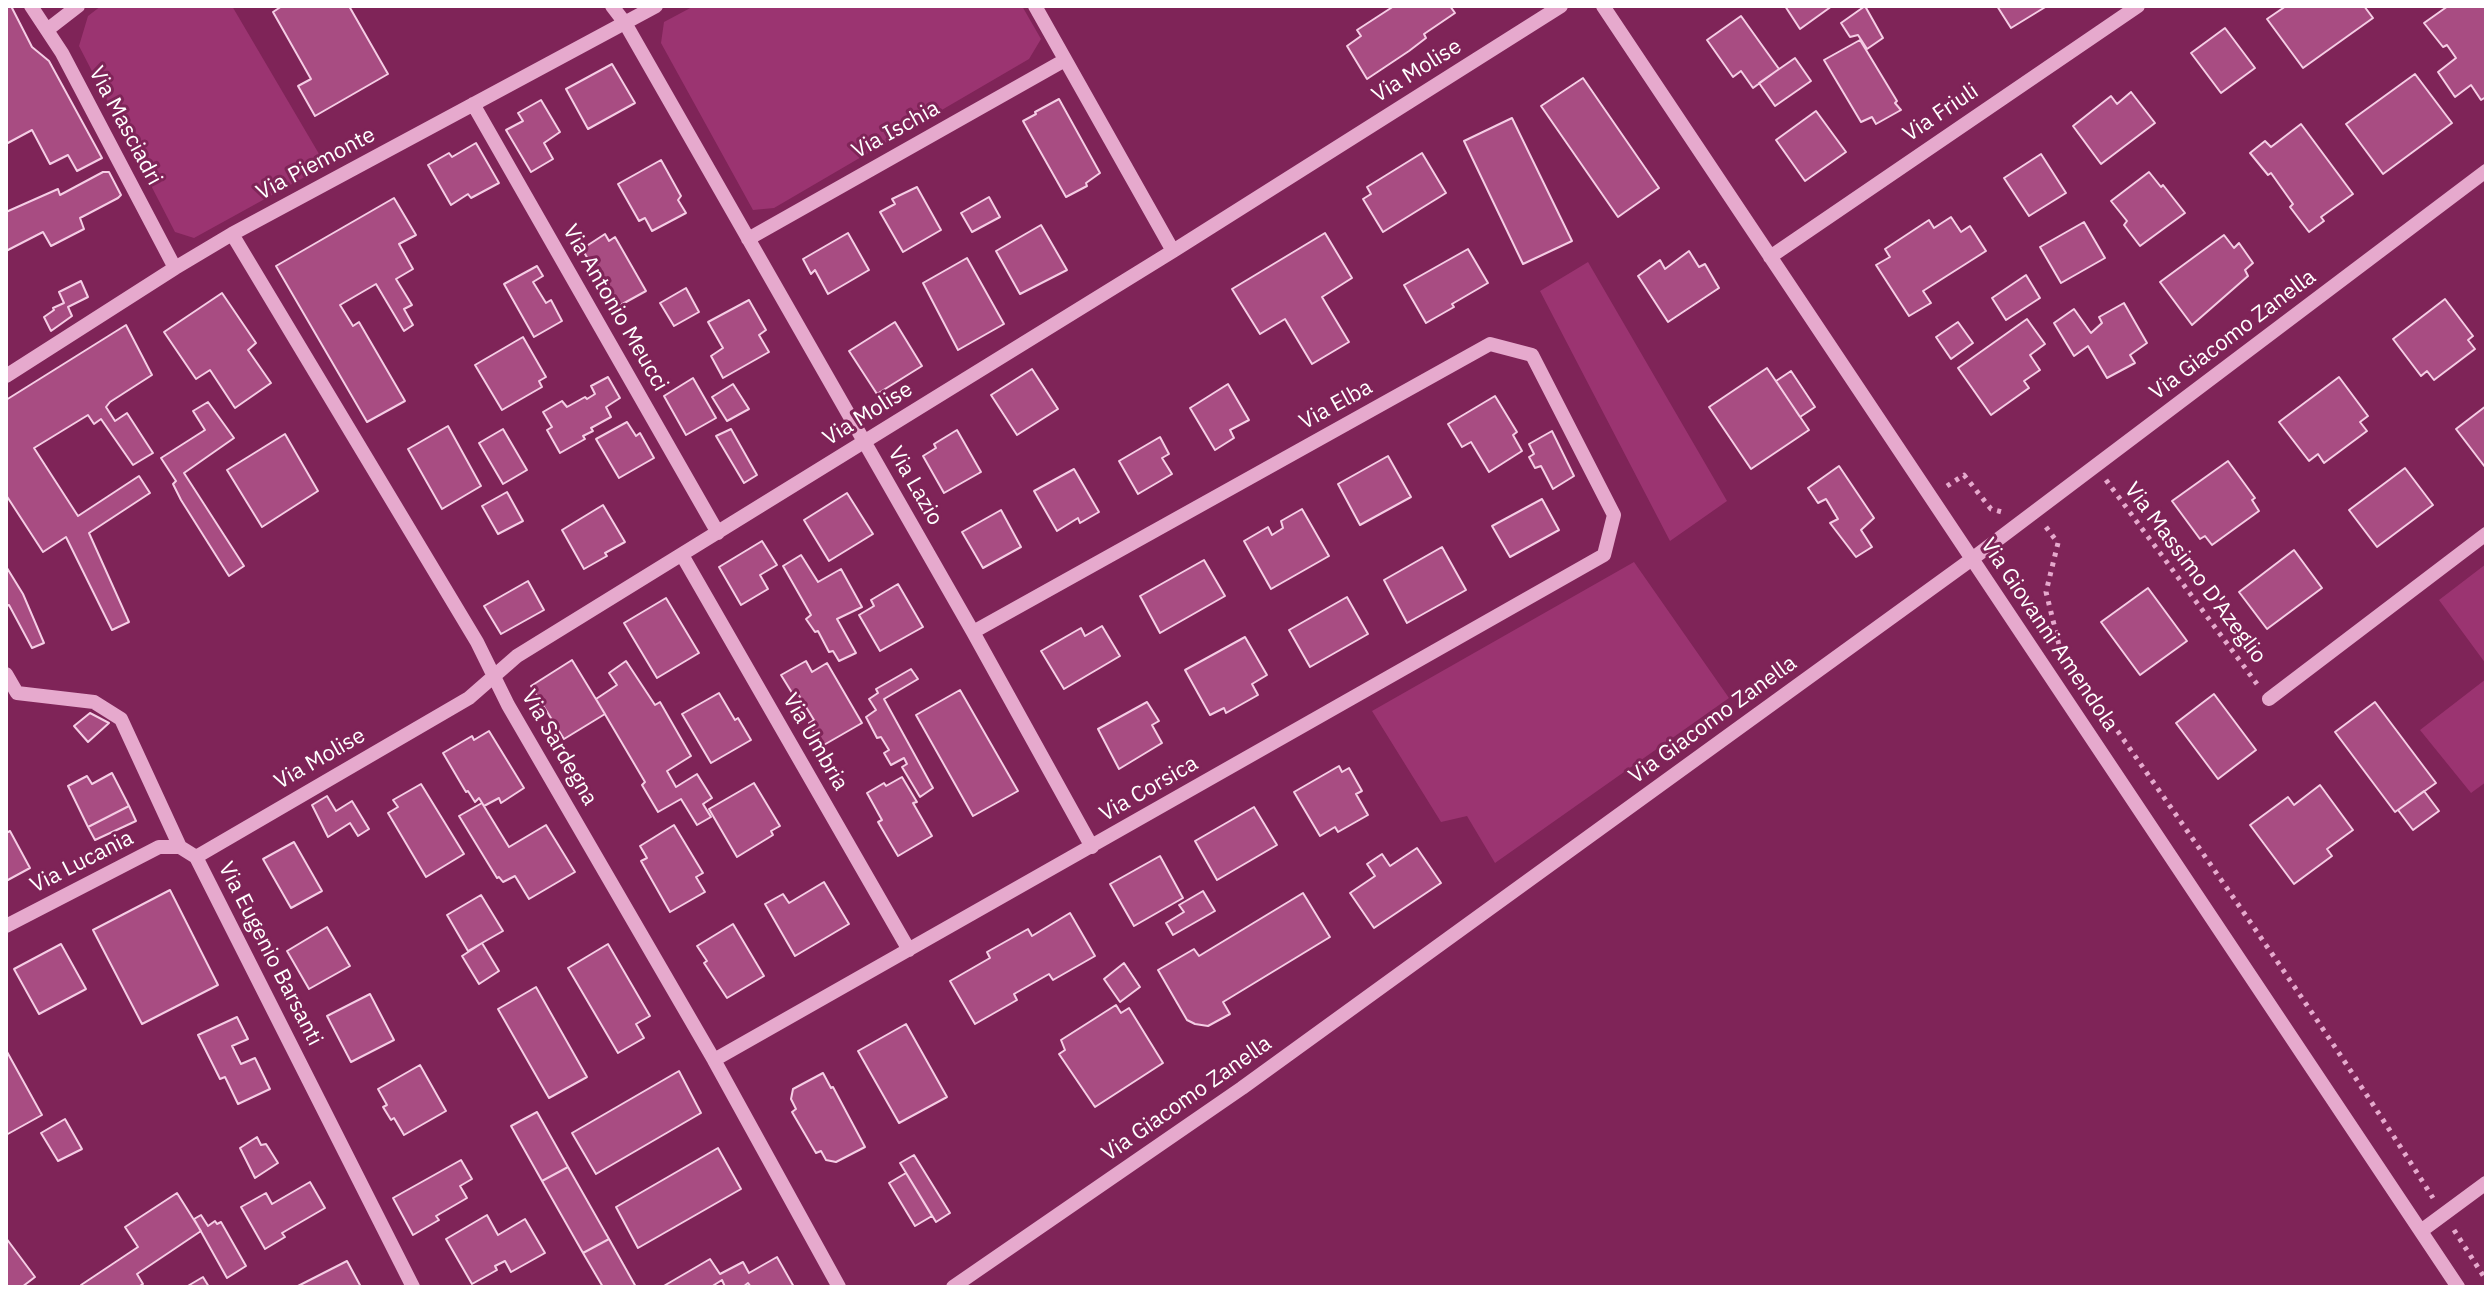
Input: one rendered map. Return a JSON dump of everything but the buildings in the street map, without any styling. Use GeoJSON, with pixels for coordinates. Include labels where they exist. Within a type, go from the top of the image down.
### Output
{"type":"FeatureCollection","features":[{"type":"Feature","properties":{"kind":"street","name":"Via Masciadri"},"geometry":{"type":"LineString","coordinates":[[31,6],[62,53],[175,268]]}},
{"type":"Feature","properties":{"kind":"street"},"geometry":{"type":"LineString","coordinates":[[47,30],[78,6]]}},
{"type":"Feature","properties":{"kind":"street","name":"Via Lazio"},"geometry":{"type":"LineString","coordinates":[[612,6],[625,23],[865,442],[1092,847]]}},
{"type":"Feature","properties":{"kind":"street","name":"Via Piemonte"},"geometry":{"type":"LineString","coordinates":[[6,376],[232,234],[656,6]]}},
{"type":"Feature","properties":{"kind":"street"},"geometry":{"type":"LineString","coordinates":[[1035,6],[1173,251]]}},
{"type":"Feature","properties":{"kind":"street","name":"Via Molise"},"geometry":{"type":"LineString","coordinates":[[196,857],[469,698],[517,656],[1173,251],[1561,6]]}},
{"type":"Feature","properties":{"kind":"street","name":"Via Giovanni Amendola"},"geometry":{"type":"LineString","coordinates":[[1603,6],[2458,1287]]}},
{"type":"Feature","properties":{"kind":"street","name":"Via Friuli"},"geometry":{"type":"LineString","coordinates":[[1770,257],[2138,6]]}},
{"type":"Feature","properties":{"kind":"street","name":"Via Ischia"},"geometry":{"type":"LineString","coordinates":[[748,239],[1065,60]]}},
{"type":"Feature","properties":{"kind":"street","name":"Via Antonio Meucci"},"geometry":{"type":"LineString","coordinates":[[473,104],[718,533]]}},
{"type":"Feature","properties":{"kind":"street","name":"Via Giacomo Zanella"},"geometry":{"type":"LineString","coordinates":[[953,1287],[1255,1079],[1972,559],[2486,171]]}},
{"type":"Feature","properties":{"kind":"street","name":"Via Sardegna"},"geometry":{"type":"LineString","coordinates":[[232,234],[477,642],[516,719],[714,1060],[839,1287]]}},
{"type":"Feature","properties":{"kind":"street","name":"Via Elba"},"geometry":{"type":"LineString","coordinates":[[973,632],[1490,344],[1532,355],[1614,515],[1604,555]]}},
{"type":"Feature","properties":{"kind":"street"},"geometry":{"type":"LineString","coordinates":[[2269,699],[2486,534]]}},
{"type":"Feature","properties":{"kind":"street","name":"Via Umbria"},"geometry":{"type":"LineString","coordinates":[[682,555],[909,950]]}},
{"type":"Feature","properties":{"kind":"street","name":"Via Corsica"},"geometry":{"type":"LineString","coordinates":[[714,1060],[1604,555]]}},
{"type":"Feature","properties":{"kind":"street"},"geometry":{"type":"LineString","coordinates":[[6,674],[12,696],[94,702],[121,719],[180,847]]}},
{"type":"Feature","properties":{"kind":"street","name":"Via Lucania"},"geometry":{"type":"LineString","coordinates":[[6,926],[159,847],[180,847]]}},
{"type":"Feature","properties":{"kind":"street","name":"Via Eugenio Barsanti"},"geometry":{"type":"LineString","coordinates":[[180,847],[196,857],[413,1287]]}},
{"type":"Feature","properties":{"kind":"street"},"geometry":{"type":"LineString","coordinates":[[2421,1231],[2486,1183]]}},
{"type":"Feature","properties":{"kind":"path","name":"Via Massimo D'Azeglio"},"geometry":{"type":"LineString","coordinates":[[2095,466],[2269,699]]}},
{"type":"Feature","properties":{"kind":"shaded area"},"geometry":{"type":"Polygon","coordinates":[[[101,6],[232,6],[322,159],[321,168],[194,238],[175,232],[79,46],[88,16],[101,6]]]}},
{"type":"Feature","properties":{"kind":"shaded area"},"geometry":{"type":"Polygon","coordinates":[[[694,6],[1022,6],[1041,39],[1029,59],[774,208],[753,210],[661,43],[664,22],[694,6]]]}},
{"type":"Feature","properties":{"kind":"shaded area"},"geometry":{"type":"Polygon","coordinates":[[[1588,262],[1727,501],[1670,541],[1540,291],[1588,262]]]}},
{"type":"Feature","properties":{"kind":"shaded area"},"geometry":{"type":"Polygon","coordinates":[[[1634,562],[1729,698],[1495,863],[1467,816],[1441,822],[1372,711],[1634,562]]]}},
{"type":"Feature","properties":{"kind":"shaded area"},"geometry":{"type":"Polygon","coordinates":[[[2486,564],[2486,664],[2439,600],[2486,564]]]}},
{"type":"Feature","properties":{"kind":"shaded area"},"geometry":{"type":"Polygon","coordinates":[[[2486,679],[2486,782],[2471,793],[2420,730],[2486,679]]]}}]}
